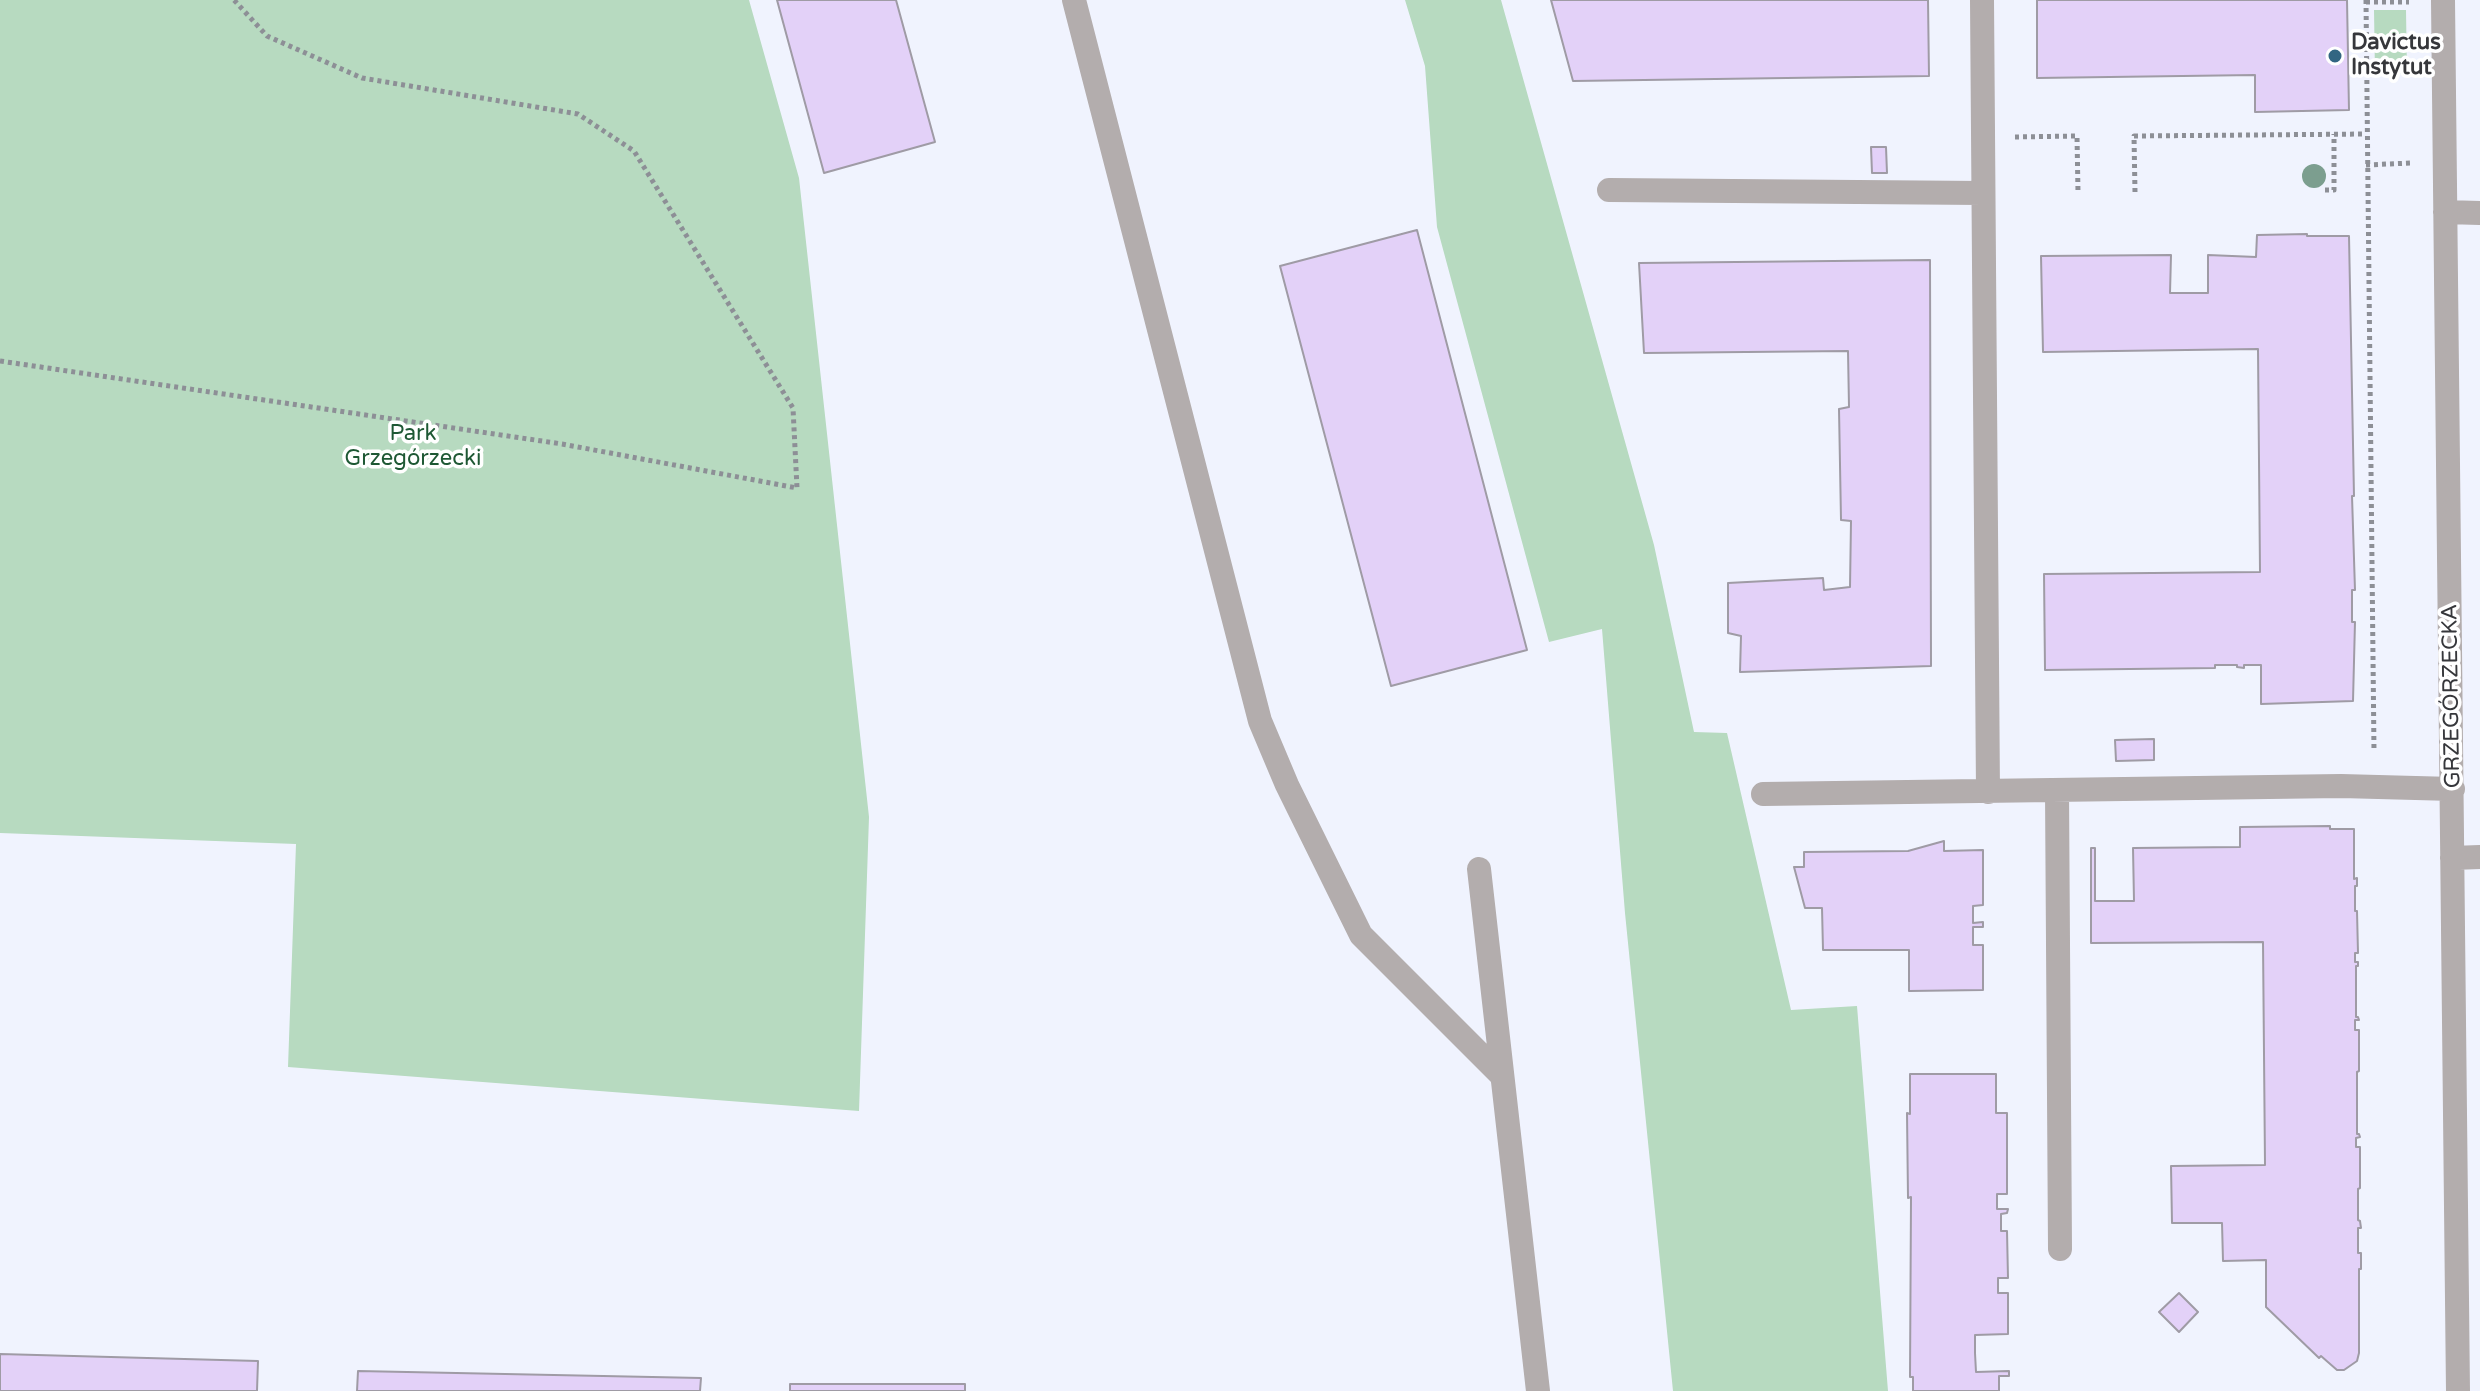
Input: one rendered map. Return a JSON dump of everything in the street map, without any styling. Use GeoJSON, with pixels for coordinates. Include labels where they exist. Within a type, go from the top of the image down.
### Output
{"type":"FeatureCollection","features":[{"type":"Feature","properties":{"kind":"street"},"geometry":{"type":"LineString","coordinates":[[1074,0],[1260,721],[1287,785],[1361,935],[1502,1076]]}},
{"type":"Feature","properties":{"kind":"street"},"geometry":{"type":"LineString","coordinates":[[1982,0],[1988,792]]}},
{"type":"Feature","properties":{"kind":"street","name":"GRZEGÓRZECKA"},"geometry":{"type":"LineString","coordinates":[[2443,0],[2458,1391]]}},
{"type":"Feature","properties":{"kind":"street"},"geometry":{"type":"LineString","coordinates":[[1609,190],[1982,193]]}},
{"type":"Feature","properties":{"kind":"street"},"geometry":{"type":"LineString","coordinates":[[2445,212],[2480,213]]}},
{"type":"Feature","properties":{"kind":"street"},"geometry":{"type":"LineString","coordinates":[[1763,794],[2374,787],[2453,789]]}},
{"type":"Feature","properties":{"kind":"street"},"geometry":{"type":"LineString","coordinates":[[2057,791],[2060,1249]]}},
{"type":"Feature","properties":{"kind":"street"},"geometry":{"type":"LineString","coordinates":[[2452,858],[2480,857]]}},
{"type":"Feature","properties":{"kind":"street"},"geometry":{"type":"LineString","coordinates":[[1479,869],[1538,1391]]}},
{"type":"Feature","properties":{"kind":"path"},"geometry":{"type":"LineString","coordinates":[[0,361],[562,444],[797,488],[793,408],[634,151],[578,114],[362,78],[267,36],[234,0]]}},
{"type":"Feature","properties":{"kind":"path"},"geometry":{"type":"LineString","coordinates":[[2374,787],[2366,1],[2414,2]]}},
{"type":"Feature","properties":{"kind":"path"},"geometry":{"type":"LineString","coordinates":[[2325,190],[2334,190],[2334,134]]}},
{"type":"Feature","properties":{"kind":"path"},"geometry":{"type":"LineString","coordinates":[[2135,192],[2134,136],[2366,134]]}},
{"type":"Feature","properties":{"kind":"path"},"geometry":{"type":"LineString","coordinates":[[1981,138],[2077,136],[2078,192]]}},
{"type":"Feature","properties":{"kind":"path"},"geometry":{"type":"LineString","coordinates":[[2366,165],[2416,163]]}},
{"type":"Feature","properties":{"kind":"green space","name":"Park Grzegórzecki"},"geometry":{"type":"Polygon","coordinates":[[[0,0],[749,0],[799,178],[869,817],[859,1111],[288,1067],[296,844],[0,833],[0,0]]]}},
{"type":"Feature","properties":{"kind":"green space"},"geometry":{"type":"Polygon","coordinates":[[[1405,0],[1501,0],[1654,545],[1694,732],[1727,733],[1791,1010],[1857,1006],[1888,1391],[1673,1391],[1625,913],[1602,629],[1549,642],[1437,227],[1425,66],[1405,0]]]}},
{"type":"Feature","properties":{"kind":"green space"},"geometry":{"type":"Polygon","coordinates":[[[2374,10],[2406,10],[2407,74],[2375,74],[2374,10]]]}},
{"type":"Feature","properties":{"kind":"building"},"geometry":{"type":"Polygon","coordinates":[[[777,0],[896,0],[935,142],[824,173],[777,0]]]}},
{"type":"Feature","properties":{"kind":"building"},"geometry":{"type":"Polygon","coordinates":[[[1551,0],[1928,0],[1929,76],[1573,81],[1551,0]]]}},
{"type":"Feature","properties":{"kind":"building"},"geometry":{"type":"Polygon","coordinates":[[[2037,0],[2347,0],[2349,110],[2255,112],[2255,75],[2037,78],[2037,0]]]}},
{"type":"Feature","properties":{"kind":"building"},"geometry":{"type":"Polygon","coordinates":[[[1871,147],[1886,147],[1887,173],[1872,173],[1871,147]]]}},
{"type":"Feature","properties":{"kind":"building"},"geometry":{"type":"Polygon","coordinates":[[[1417,230],[1527,650],[1391,686],[1280,266],[1417,230]]]}},
{"type":"Feature","properties":{"kind":"building"},"geometry":{"type":"Polygon","coordinates":[[[2257,235],[2349,236],[2355,590],[2352,590],[2352,622],[2355,622],[2353,701],[2261,704],[2261,665],[2244,665],[2244,668],[2215,665],[2215,668],[2045,670],[2044,574],[2260,572],[2258,349],[2043,352],[2041,256],[2171,255],[2170,293],[2208,293],[2208,255],[2256,257],[2257,235]]]}},
{"type":"Feature","properties":{"kind":"building"},"geometry":{"type":"Polygon","coordinates":[[[1930,260],[1931,666],[1740,672],[1741,636],[1728,633],[1728,583],[1823,578],[1824,590],[1850,587],[1851,521],[1841,520],[1839,409],[1849,407],[1848,351],[1644,353],[1639,263],[1930,260]]]}},
{"type":"Feature","properties":{"kind":"building"},"geometry":{"type":"Polygon","coordinates":[[[2154,739],[2154,760],[2116,761],[2115,740],[2154,739]]]}},
{"type":"Feature","properties":{"kind":"building"},"geometry":{"type":"Polygon","coordinates":[[[2330,826],[2330,829],[2354,829],[2354,879],[2357,878],[2355,911],[2358,953],[2355,953],[2355,962],[2358,962],[2356,1017],[2359,1020],[2355,1020],[2355,1030],[2359,1030],[2357,1134],[2360,1137],[2356,1138],[2356,1147],[2360,1147],[2359,1353],[2357,1361],[2344,1370],[2337,1370],[2321,1356],[2319,1358],[2266,1307],[2266,1260],[2223,1261],[2222,1223],[2172,1223],[2171,1166],[2265,1165],[2263,942],[2091,943],[2091,848],[2095,848],[2095,901],[2134,901],[2133,848],[2240,847],[2240,827],[2330,826]]]}},
{"type":"Feature","properties":{"kind":"building"},"geometry":{"type":"Polygon","coordinates":[[[1944,841],[1944,851],[1983,850],[1983,905],[1973,906],[1973,923],[1983,922],[1983,927],[1973,927],[1973,945],[1983,945],[1983,990],[1909,991],[1909,950],[1823,950],[1822,908],[1805,908],[1794,867],[1804,867],[1804,852],[1908,851],[1944,841]]]}},
{"type":"Feature","properties":{"kind":"building"},"geometry":{"type":"Polygon","coordinates":[[[1910,1074],[1996,1074],[1996,1113],[2007,1113],[2007,1194],[1997,1194],[1997,1209],[2008,1209],[2007,1213],[2001,1214],[2001,1231],[2007,1231],[2008,1278],[1998,1278],[1998,1293],[2008,1293],[2008,1334],[1975,1335],[1976,1372],[2009,1371],[2009,1376],[1999,1376],[1999,1391],[1913,1391],[1913,1377],[1910,1377],[1911,1197],[1908,1198],[1907,1113],[1910,1114],[1910,1074]]]}},
{"type":"Feature","properties":{"kind":"building"},"geometry":{"type":"Polygon","coordinates":[[[2179,1293],[2198,1312],[2179,1332],[2159,1312],[2179,1293]]]}},
{"type":"Feature","properties":{"kind":"building"},"geometry":{"type":"Polygon","coordinates":[[[0,1354],[258,1361],[257,1391],[0,1391],[0,1354]]]}},
{"type":"Feature","properties":{"kind":"building"},"geometry":{"type":"Polygon","coordinates":[[[358,1371],[701,1378],[700,1391],[357,1391],[358,1371]]]}},
{"type":"Feature","properties":{"kind":"building"},"geometry":{"type":"Polygon","coordinates":[[[790,1384],[965,1384],[965,1391],[790,1391],[790,1384]]]}},
{"type":"Feature","properties":{"kind":"place","name":"Davictus Instytut"},"geometry":{"type":"Point","coordinates":[2335,56]}}]}
